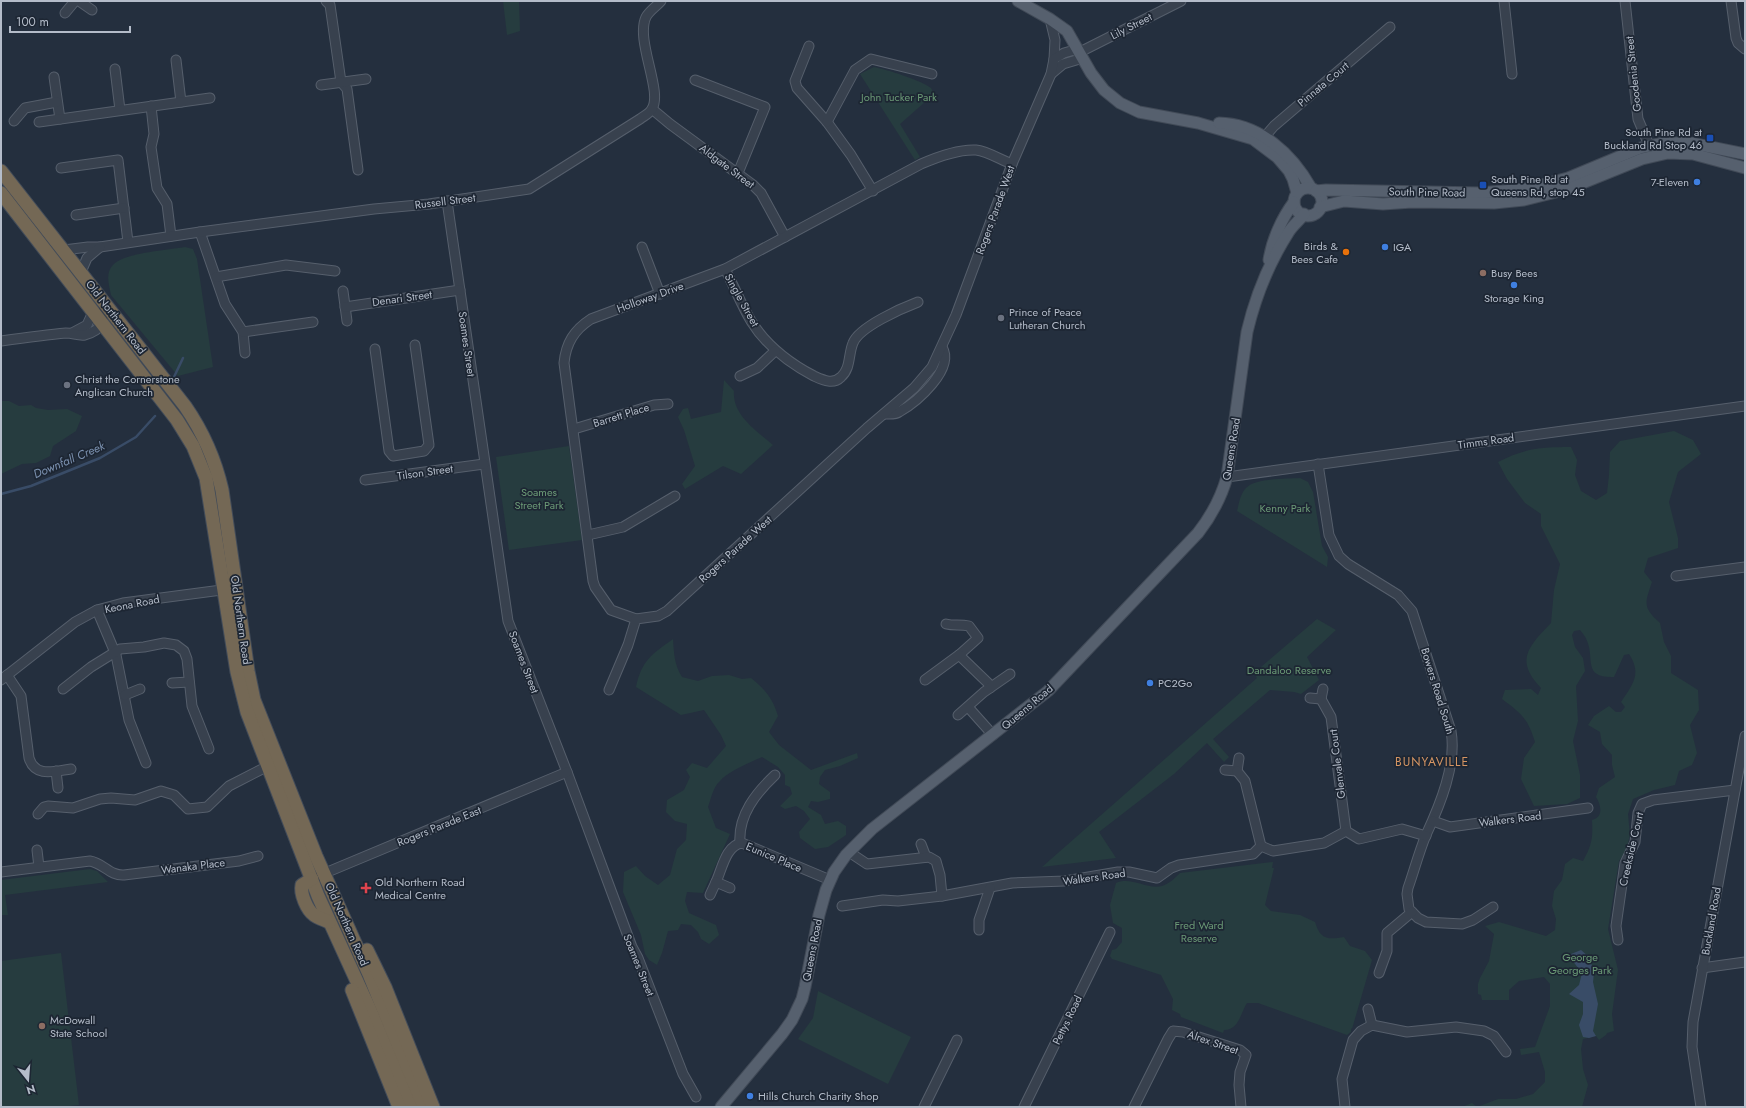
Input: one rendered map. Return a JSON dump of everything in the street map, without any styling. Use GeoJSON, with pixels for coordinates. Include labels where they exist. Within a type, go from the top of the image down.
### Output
{"type":"FeatureCollection","features":[{"type":"Feature","properties":{"kind":"highway","name":"Old Northern Road"},"geometry":{"type":"LineString","coordinates":[[1,171],[185,406],[206,441],[216,465],[222,490],[252,694],[324,874],[354,940],[423,1107]]}},
{"type":"Feature","properties":{"kind":"highway","name":"Old Northern Road"},"geometry":{"type":"LineString","coordinates":[[1,193],[177,420],[198,456],[206,478],[210,497],[223,590],[242,696],[329,922],[373,1017],[410,1107]]}},
{"type":"Feature","properties":{"kind":"highway"},"geometry":{"type":"LineString","coordinates":[[354,940],[367,951],[377,969],[433,1107]]}},
{"type":"Feature","properties":{"kind":"highway"},"geometry":{"type":"LineString","coordinates":[[346,957],[348,980],[399,1107]]}},
{"type":"Feature","properties":{"kind":"main road"},"geometry":{"type":"LineString","coordinates":[[1018,1],[1050,19],[1067,31],[1091,73],[1104,90],[1120,102],[1139,112],[1198,123],[1262,140],[1277,146],[1290,159],[1321,198],[1320,207],[1315,213],[1308,215],[1297,210],[1293,179],[1289,171],[1262,140]]}},
{"type":"Feature","properties":{"kind":"main road","name":"South Pine Road"},"geometry":{"type":"LineString","coordinates":[[1314,189],[1480,193],[1526,189],[1568,178],[1649,145],[1673,142],[1691,143],[1745,154]]}},
{"type":"Feature","properties":{"kind":"main road","name":"South Pine Road"},"geometry":{"type":"LineString","coordinates":[[1320,207],[1344,201],[1383,204],[1417,202],[1494,203],[1524,200],[1562,191],[1642,159],[1668,153],[1693,154],[1745,168]]}},
{"type":"Feature","properties":{"kind":"main road"},"geometry":{"type":"LineString","coordinates":[[1296,197],[1303,189],[1314,189]]}},
{"type":"Feature","properties":{"kind":"main road","name":"Queens Road"},"geometry":{"type":"LineString","coordinates":[[1269,268],[1270,251],[1284,216],[1296,197]]}},
{"type":"Feature","properties":{"kind":"main road","name":"Queens Road"},"geometry":{"type":"LineString","coordinates":[[721,1107],[782,1034],[797,1010],[805,987],[821,903],[830,880],[849,852],[872,829],[993,736],[1048,691],[1198,533],[1217,506],[1227,477],[1247,332],[1253,311],[1269,268],[1288,234],[1304,214]]}},
{"type":"Feature","properties":{"kind":"street"},"geometry":{"type":"LineString","coordinates":[[64,13],[76,1]]}},
{"type":"Feature","properties":{"kind":"street"},"geometry":{"type":"LineString","coordinates":[[79,1],[92,10]]}},
{"type":"Feature","properties":{"kind":"street"},"geometry":{"type":"LineString","coordinates":[[326,1],[330,5],[341,82],[347,89],[358,170]]}},
{"type":"Feature","properties":{"kind":"street"},"geometry":{"type":"LineString","coordinates":[[652,109],[655,96],[644,39],[644,28],[646,17],[661,1]]}},
{"type":"Feature","properties":{"kind":"street","name":"Lily Street"},"geometry":{"type":"LineString","coordinates":[[1080,53],[1181,1]]}},
{"type":"Feature","properties":{"kind":"street"},"geometry":{"type":"LineString","coordinates":[[1504,1],[1512,74]]}},
{"type":"Feature","properties":{"kind":"street","name":"Goodenia Street"},"geometry":{"type":"LineString","coordinates":[[1625,1],[1638,118],[1649,145]]}},
{"type":"Feature","properties":{"kind":"street"},"geometry":{"type":"LineString","coordinates":[[1731,1],[1736,38],[1738,43],[1745,49]]}},
{"type":"Feature","properties":{"kind":"street","name":"Rogers Parade West"},"geometry":{"type":"LineString","coordinates":[[636,619],[658,616],[667,610],[920,382],[932,367],[956,315],[1012,164],[1051,74],[1054,59],[1055,40],[1050,19]]}},
{"type":"Feature","properties":{"kind":"street","name":"Pinnata Court"},"geometry":{"type":"LineString","coordinates":[[1262,140],[1274,126],[1390,27]]}},
{"type":"Feature","properties":{"kind":"street"},"geometry":{"type":"LineString","coordinates":[[809,46],[795,81],[797,88],[826,122],[851,155],[873,191]]}},
{"type":"Feature","properties":{"kind":"street"},"geometry":{"type":"LineString","coordinates":[[1054,59],[1064,53],[1080,53]]}},
{"type":"Feature","properties":{"kind":"street"},"geometry":{"type":"LineString","coordinates":[[1051,74],[1080,53]]}},
{"type":"Feature","properties":{"kind":"street"},"geometry":{"type":"LineString","coordinates":[[826,122],[852,75],[863,63],[871,59],[932,74]]}},
{"type":"Feature","properties":{"kind":"street"},"geometry":{"type":"LineString","coordinates":[[176,60],[181,102]]}},
{"type":"Feature","properties":{"kind":"street"},"geometry":{"type":"LineString","coordinates":[[115,69],[120,110]]}},
{"type":"Feature","properties":{"kind":"street"},"geometry":{"type":"LineString","coordinates":[[54,77],[60,119]]}},
{"type":"Feature","properties":{"kind":"street"},"geometry":{"type":"LineString","coordinates":[[321,85],[366,78]]}},
{"type":"Feature","properties":{"kind":"street"},"geometry":{"type":"LineString","coordinates":[[695,80],[764,107],[738,173]]}},
{"type":"Feature","properties":{"kind":"street"},"geometry":{"type":"LineString","coordinates":[[38,122],[210,98]]}},
{"type":"Feature","properties":{"kind":"street"},"geometry":{"type":"LineString","coordinates":[[14,121],[25,108],[57,102]]}},
{"type":"Feature","properties":{"kind":"street"},"geometry":{"type":"LineString","coordinates":[[151,106],[154,134],[151,147],[156,181],[158,192],[167,204],[171,236]]}},
{"type":"Feature","properties":{"kind":"street","name":"Aldgate Street"},"geometry":{"type":"LineString","coordinates":[[652,109],[670,124],[754,184],[761,193],[785,237]]}},
{"type":"Feature","properties":{"kind":"street","name":"Russell Street"},"geometry":{"type":"LineString","coordinates":[[64,250],[100,247],[200,232],[447,201],[529,189],[640,119],[652,109]]}},
{"type":"Feature","properties":{"kind":"street","name":"Holloway Drive"},"geometry":{"type":"LineString","coordinates":[[636,619],[611,610],[595,587],[564,363],[566,350],[575,332],[591,319],[725,269],[921,164],[935,158],[962,151],[977,150],[1012,164]]}},
{"type":"Feature","properties":{"kind":"street"},"geometry":{"type":"LineString","coordinates":[[61,168],[118,160],[128,242]]}},
{"type":"Feature","properties":{"kind":"street","name":"Soames Street"},"geometry":{"type":"LineString","coordinates":[[447,201],[508,621],[567,772],[632,947],[638,958],[683,1074],[696,1097]]}},
{"type":"Feature","properties":{"kind":"street"},"geometry":{"type":"LineString","coordinates":[[76,215],[124,208]]}},
{"type":"Feature","properties":{"kind":"street"},"geometry":{"type":"LineString","coordinates":[[200,232],[225,304],[242,332],[245,353]]}},
{"type":"Feature","properties":{"kind":"street"},"geometry":{"type":"LineString","coordinates":[[81,272],[87,258],[100,247]]}},
{"type":"Feature","properties":{"kind":"street"},"geometry":{"type":"LineString","coordinates":[[642,247],[660,294]]}},
{"type":"Feature","properties":{"kind":"street"},"geometry":{"type":"LineString","coordinates":[[216,277],[286,265],[336,272]]}},
{"type":"Feature","properties":{"kind":"street","name":"Single Street"},"geometry":{"type":"LineString","coordinates":[[725,269],[751,321],[775,351],[807,373],[825,381],[834,381],[841,378],[847,370],[852,345],[856,337],[900,308],[918,302]]}},
{"type":"Feature","properties":{"kind":"street","name":"Denari Street"},"geometry":{"type":"LineString","coordinates":[[345,307],[460,290]]}},
{"type":"Feature","properties":{"kind":"street"},"geometry":{"type":"LineString","coordinates":[[343,291],[347,321]]}},
{"type":"Feature","properties":{"kind":"street"},"geometry":{"type":"LineString","coordinates":[[1,341],[72,333],[80,335],[90,334],[98,328],[102,322],[104,315],[103,300]]}},
{"type":"Feature","properties":{"kind":"street"},"geometry":{"type":"LineString","coordinates":[[72,333],[87,325],[93,312]]}},
{"type":"Feature","properties":{"kind":"street"},"geometry":{"type":"LineString","coordinates":[[242,332],[313,322]]}},
{"type":"Feature","properties":{"kind":"street"},"geometry":{"type":"LineString","coordinates":[[375,349],[389,451],[393,456],[424,451],[429,445],[415,345]]}},
{"type":"Feature","properties":{"kind":"street"},"geometry":{"type":"LineString","coordinates":[[740,376],[757,368],[775,351]]}},
{"type":"Feature","properties":{"kind":"street","name":"Barrett Place"},"geometry":{"type":"LineString","coordinates":[[574,429],[654,405],[668,404]]}},
{"type":"Feature","properties":{"kind":"street","name":"Timms Road"},"geometry":{"type":"LineString","coordinates":[[1227,477],[1745,406]]}},
{"type":"Feature","properties":{"kind":"street","name":"Tilson Street"},"geometry":{"type":"LineString","coordinates":[[365,480],[484,464]]}},
{"type":"Feature","properties":{"kind":"street","name":"Bowers Road South"},"geometry":{"type":"LineString","coordinates":[[1318,464],[1328,530],[1333,546],[1339,556],[1348,564],[1398,595],[1412,611],[1453,740],[1450,768],[1434,821],[1426,836],[1407,894],[1408,904],[1412,912]]}},
{"type":"Feature","properties":{"kind":"street"},"geometry":{"type":"LineString","coordinates":[[588,535],[624,527],[675,496]]}},
{"type":"Feature","properties":{"kind":"street"},"geometry":{"type":"LineString","coordinates":[[1676,576],[1745,567]]}},
{"type":"Feature","properties":{"kind":"street","name":"Keona Road"},"geometry":{"type":"LineString","coordinates":[[4,677],[75,622],[97,610],[122,603],[236,588]]}},
{"type":"Feature","properties":{"kind":"street"},"geometry":{"type":"LineString","coordinates":[[97,610],[114,651],[131,726],[146,763]]}},
{"type":"Feature","properties":{"kind":"street"},"geometry":{"type":"LineString","coordinates":[[609,690],[628,645],[636,619]]}},
{"type":"Feature","properties":{"kind":"street"},"geometry":{"type":"LineString","coordinates":[[926,680],[959,655],[978,638],[969,626],[958,624],[951,626],[946,624]]}},
{"type":"Feature","properties":{"kind":"street"},"geometry":{"type":"LineString","coordinates":[[63,689],[114,651],[123,648],[144,647],[164,643],[176,645],[184,651],[188,659],[192,706],[209,750]]}},
{"type":"Feature","properties":{"kind":"street"},"geometry":{"type":"LineString","coordinates":[[959,655],[988,683],[990,688]]}},
{"type":"Feature","properties":{"kind":"street"},"geometry":{"type":"LineString","coordinates":[[958,715],[990,688],[1010,674]]}},
{"type":"Feature","properties":{"kind":"street"},"geometry":{"type":"LineString","coordinates":[[4,677],[21,696],[29,758],[32,766],[38,771],[43,772],[71,769]]}},
{"type":"Feature","properties":{"kind":"street"},"geometry":{"type":"LineString","coordinates":[[172,683],[189,682]]}},
{"type":"Feature","properties":{"kind":"street"},"geometry":{"type":"LineString","coordinates":[[125,695],[140,689]]}},
{"type":"Feature","properties":{"kind":"street"},"geometry":{"type":"LineString","coordinates":[[1310,698],[1321,699],[1323,689]]}},
{"type":"Feature","properties":{"kind":"street","name":"Glenvale Court"},"geometry":{"type":"LineString","coordinates":[[1321,699],[1331,717],[1346,831]]}},
{"type":"Feature","properties":{"kind":"street"},"geometry":{"type":"LineString","coordinates":[[968,707],[993,736]]}},
{"type":"Feature","properties":{"kind":"street","name":"Buckland Road"},"geometry":{"type":"LineString","coordinates":[[1701,1107],[1692,1047],[1693,1022],[1745,736]]}},
{"type":"Feature","properties":{"kind":"street"},"geometry":{"type":"LineString","coordinates":[[1237,771],[1239,758]]}},
{"type":"Feature","properties":{"kind":"street"},"geometry":{"type":"LineString","coordinates":[[38,814],[44,807],[48,806],[74,808],[100,799],[111,798],[135,800],[161,791],[174,795],[188,809],[205,808],[229,786],[268,766]]}},
{"type":"Feature","properties":{"kind":"street"},"geometry":{"type":"LineString","coordinates":[[1225,770],[1237,771],[1245,781],[1261,846],[1273,851],[1324,843],[1346,831],[1359,839],[1402,829],[1426,836]]}},
{"type":"Feature","properties":{"kind":"street"},"geometry":{"type":"LineString","coordinates":[[56,771],[58,788]]}},
{"type":"Feature","properties":{"kind":"street","name":"Rogers Parade East"},"geometry":{"type":"LineString","coordinates":[[312,879],[567,772]]}},
{"type":"Feature","properties":{"kind":"street"},"geometry":{"type":"LineString","coordinates":[[740,843],[740,829],[750,806],[758,792],[776,774]]}},
{"type":"Feature","properties":{"kind":"street","name":"Creekside Court"},"geometry":{"type":"LineString","coordinates":[[1618,940],[1616,926],[1625,863],[1635,842],[1638,813],[1642,804],[1653,800],[1735,790]]}},
{"type":"Feature","properties":{"kind":"street","name":"Walkers Road"},"geometry":{"type":"LineString","coordinates":[[1434,821],[1450,827],[1588,808]]}},
{"type":"Feature","properties":{"kind":"street","name":"Eunice Place"},"geometry":{"type":"LineString","coordinates":[[710,895],[730,850],[735,845],[740,843],[749,844],[830,880]]}},
{"type":"Feature","properties":{"kind":"street"},"geometry":{"type":"LineString","coordinates":[[921,844],[926,857]]}},
{"type":"Feature","properties":{"kind":"street","name":"Walkers Road"},"geometry":{"type":"LineString","coordinates":[[842,906],[883,900],[942,896],[1012,883],[1065,881],[1118,872],[1129,872],[1157,878],[1170,868],[1179,865],[1253,854],[1261,846]]}},
{"type":"Feature","properties":{"kind":"street"},"geometry":{"type":"LineString","coordinates":[[1,872],[39,867],[37,850]]}},
{"type":"Feature","properties":{"kind":"street"},"geometry":{"type":"LineString","coordinates":[[849,852],[868,864],[926,857],[936,861],[940,875],[942,896]]}},
{"type":"Feature","properties":{"kind":"street","name":"Wanaka Place"},"geometry":{"type":"LineString","coordinates":[[39,867],[90,861],[97,862],[114,874],[127,875],[239,860],[258,856]]}},
{"type":"Feature","properties":{"kind":"street"},"geometry":{"type":"LineString","coordinates":[[716,882],[730,888]]}},
{"type":"Feature","properties":{"kind":"street"},"geometry":{"type":"LineString","coordinates":[[980,930],[979,920],[990,888]]}},
{"type":"Feature","properties":{"kind":"street"},"geometry":{"type":"LineString","coordinates":[[1379,973],[1387,951],[1387,933],[1412,912],[1426,922],[1462,924],[1473,920],[1493,907]]}},
{"type":"Feature","properties":{"kind":"street","name":"Pettys Road"},"geometry":{"type":"LineString","coordinates":[[1024,1107],[1110,932]]}},
{"type":"Feature","properties":{"kind":"street"},"geometry":{"type":"LineString","coordinates":[[1702,968],[1745,962]]}},
{"type":"Feature","properties":{"kind":"street"},"geometry":{"type":"LineString","coordinates":[[1368,1009],[1372,1025]]}},
{"type":"Feature","properties":{"kind":"street"},"geometry":{"type":"LineString","coordinates":[[1345,1107],[1342,1079],[1353,1040],[1361,1031],[1372,1025],[1406,1032],[1456,1026],[1484,1031],[1494,1036],[1506,1052]]}},
{"type":"Feature","properties":{"kind":"street","name":"Alrex Street"},"geometry":{"type":"LineString","coordinates":[[1134,1107],[1173,1031],[1183,1032],[1240,1050],[1246,1055],[1240,1072],[1239,1085],[1242,1107]]}},
{"type":"Feature","properties":{"kind":"street"},"geometry":{"type":"LineString","coordinates":[[924,1107],[958,1040]]}},
{"type":"Feature","properties":{"kind":"green space"},"geometry":{"type":"Polygon","coordinates":[[[503,1],[519,1],[520,31],[507,35],[503,1]]]}},
{"type":"Feature","properties":{"kind":"green space","name":"John Tucker Park"},"geometry":{"type":"Polygon","coordinates":[[[874,67],[927,85],[931,88],[934,94],[900,124],[920,157],[915,160],[860,74],[874,67]]]}},
{"type":"Feature","properties":{"kind":"green space"},"geometry":{"type":"Polygon","coordinates":[[[185,247],[193,249],[197,259],[213,367],[178,376],[111,295],[108,275],[113,265],[126,258],[146,253],[185,247]]]}},
{"type":"Feature","properties":{"kind":"green space"},"geometry":{"type":"Polygon","coordinates":[[[724,380],[734,391],[734,400],[741,415],[753,428],[773,445],[741,474],[723,466],[685,489],[682,484],[695,466],[684,430],[678,417],[683,409],[688,408],[691,419],[721,412],[724,380]]]}},
{"type":"Feature","properties":{"kind":"green space"},"geometry":{"type":"Polygon","coordinates":[[[1,401],[9,401],[19,406],[31,405],[36,408],[48,410],[67,409],[82,416],[76,431],[53,446],[50,456],[36,463],[22,464],[1,474],[1,401]]]}},
{"type":"Feature","properties":{"kind":"green space","name":"George Georges Park"},"geometry":{"type":"Polygon","coordinates":[[[1674,431],[1693,440],[1701,454],[1678,472],[1669,502],[1678,538],[1678,548],[1648,558],[1644,572],[1652,582],[1647,600],[1648,609],[1654,618],[1660,623],[1664,642],[1671,656],[1671,673],[1698,690],[1699,710],[1690,725],[1697,753],[1692,765],[1679,771],[1675,785],[1654,790],[1633,799],[1628,814],[1630,835],[1626,851],[1619,861],[1608,929],[1618,970],[1612,1014],[1614,1031],[1607,1033],[1599,1040],[1596,1036],[1583,1039],[1581,1049],[1583,1069],[1588,1085],[1582,1107],[1477,1107],[1498,1099],[1516,1099],[1533,1094],[1545,1082],[1545,1072],[1539,1052],[1521,1055],[1520,1049],[1535,1047],[1550,1006],[1550,984],[1544,977],[1519,981],[1509,990],[1509,1000],[1482,1000],[1481,995],[1478,994],[1478,984],[1489,961],[1494,934],[1485,926],[1499,922],[1546,936],[1555,930],[1556,919],[1552,906],[1554,891],[1562,880],[1565,864],[1573,858],[1583,861],[1590,846],[1592,820],[1600,814],[1600,807],[1596,797],[1599,788],[1615,777],[1612,765],[1612,755],[1602,744],[1600,732],[1588,725],[1594,716],[1609,706],[1616,712],[1621,712],[1625,707],[1621,702],[1632,684],[1635,673],[1635,667],[1629,654],[1624,655],[1614,677],[1597,674],[1592,666],[1586,638],[1580,630],[1574,631],[1572,635],[1575,647],[1583,658],[1585,671],[1576,686],[1578,721],[1573,741],[1580,775],[1580,798],[1567,804],[1534,806],[1521,779],[1524,758],[1535,742],[1527,722],[1515,709],[1502,699],[1505,690],[1531,689],[1538,695],[1541,688],[1528,669],[1526,661],[1531,646],[1551,623],[1554,590],[1560,564],[1541,526],[1541,514],[1525,503],[1507,479],[1498,462],[1508,457],[1534,449],[1571,447],[1577,460],[1575,475],[1581,491],[1596,500],[1607,493],[1610,452],[1620,441],[1674,431]]]}},
{"type":"Feature","properties":{"kind":"green space","name":"Soames Street Park"},"geometry":{"type":"Polygon","coordinates":[[[569,446],[582,540],[509,550],[496,457],[569,446]]]}},
{"type":"Feature","properties":{"kind":"green space","name":"Kenny Park"},"geometry":{"type":"Polygon","coordinates":[[[1300,478],[1308,482],[1313,492],[1322,546],[1328,557],[1327,567],[1237,511],[1242,493],[1251,485],[1264,481],[1300,478]]]}},
{"type":"Feature","properties":{"kind":"green space","name":"Dandaloo Reserve"},"geometry":{"type":"Polygon","coordinates":[[[1317,619],[1336,630],[1307,657],[1319,680],[1301,694],[1270,690],[1213,739],[1229,757],[1224,762],[1207,743],[1174,774],[1099,832],[1116,858],[1042,867],[1257,678],[1254,673],[1317,619]]]}},
{"type":"Feature","properties":{"kind":"green space"},"geometry":{"type":"Polygon","coordinates":[[[673,639],[676,663],[682,677],[698,681],[712,676],[729,675],[742,679],[751,678],[760,686],[771,699],[778,716],[769,732],[779,745],[811,770],[857,753],[858,758],[840,766],[825,770],[820,777],[819,784],[830,792],[830,799],[818,802],[811,801],[808,807],[821,815],[825,824],[838,821],[846,826],[846,835],[828,847],[815,849],[800,838],[799,832],[810,819],[804,811],[796,806],[785,809],[780,806],[792,794],[790,787],[785,785],[785,775],[778,767],[762,757],[733,771],[720,781],[714,790],[708,807],[716,828],[730,834],[703,893],[687,892],[685,901],[689,913],[716,925],[719,935],[709,944],[701,939],[698,932],[691,925],[681,924],[678,930],[668,931],[657,965],[649,960],[645,954],[641,935],[623,892],[624,872],[636,866],[645,876],[658,885],[670,875],[677,849],[686,840],[687,824],[675,821],[666,812],[667,800],[684,790],[690,777],[686,770],[692,763],[707,768],[726,746],[721,735],[704,710],[681,715],[636,687],[641,670],[648,659],[673,639]]]}},
{"type":"Feature","properties":{"kind":"green space","name":"Fred Ward Reserve"},"geometry":{"type":"Polygon","coordinates":[[[1273,862],[1272,868],[1274,868],[1265,905],[1271,911],[1300,915],[1315,922],[1319,932],[1325,937],[1344,937],[1350,946],[1365,951],[1372,960],[1351,1032],[1347,1035],[1258,1003],[1247,1003],[1236,1024],[1229,1029],[1224,1030],[1223,1033],[1181,1017],[1180,1014],[1172,1010],[1173,999],[1161,975],[1112,959],[1110,956],[1112,950],[1116,949],[1122,942],[1122,928],[1113,923],[1110,905],[1116,883],[1127,881],[1156,887],[1165,885],[1180,873],[1273,862]]]}},
{"type":"Feature","properties":{"kind":"green space"},"geometry":{"type":"Polygon","coordinates":[[[90,869],[97,871],[108,882],[5,895],[8,915],[1,915],[1,880],[90,869]]]}},
{"type":"Feature","properties":{"kind":"green space","name":"McDowall State School"},"geometry":{"type":"Polygon","coordinates":[[[61,953],[79,1105],[59,1107],[1,1107],[1,961],[61,953]]]}},
{"type":"Feature","properties":{"kind":"green space"},"geometry":{"type":"Polygon","coordinates":[[[818,991],[911,1037],[888,1084],[798,1039],[813,1018],[818,991]]]}},
{"type":"Feature","properties":{"kind":"green space"},"geometry":{"type":"Polygon","coordinates":[[[1472,1103],[1477,1107],[1462,1107],[1472,1103]]]}},
{"type":"Feature","properties":{"kind":"water"},"geometry":{"type":"Polygon","coordinates":[[[1581,950],[1589,957],[1594,972],[1593,982],[1598,1004],[1593,1031],[1596,1036],[1589,1038],[1583,1037],[1579,1025],[1583,1014],[1583,1002],[1569,994],[1579,985],[1582,973],[1572,960],[1571,954],[1581,950]]]}},
{"type":"Feature","properties":{"kind":"waterway"},"geometry":{"type":"LineString","coordinates":[[174,377],[183,358]]}},
{"type":"Feature","properties":{"kind":"waterway","name":"Downfall Creek"},"geometry":{"type":"LineString","coordinates":[[1,494],[31,486],[100,458],[136,437],[155,416]]}},
{"type":"Feature","properties":{"kind":"place","name":"South Pine Rd at Buckland Rd Stop 46"},"geometry":{"type":"Point","coordinates":[1710,138]}},
{"type":"Feature","properties":{"kind":"place","name":"7-Eleven"},"geometry":{"type":"Point","coordinates":[1697,182]}},
{"type":"Feature","properties":{"kind":"place","name":"South Pine Rd at Queens Rd, stop 45"},"geometry":{"type":"Point","coordinates":[1483,185]}},
{"type":"Feature","properties":{"kind":"place","name":"IGA"},"geometry":{"type":"Point","coordinates":[1385,247]}},
{"type":"Feature","properties":{"kind":"place","name":"Birds & Bees Cafe"},"geometry":{"type":"Point","coordinates":[1346,252]}},
{"type":"Feature","properties":{"kind":"place","name":"Busy Bees"},"geometry":{"type":"Point","coordinates":[1483,273]}},
{"type":"Feature","properties":{"kind":"place","name":"Storage King"},"geometry":{"type":"Point","coordinates":[1514,285]}},
{"type":"Feature","properties":{"kind":"place","name":"Prince of Peace Lutheran Church"},"geometry":{"type":"Point","coordinates":[1001,318]}},
{"type":"Feature","properties":{"kind":"place","name":"Christ the Cornerstone Anglican Church"},"geometry":{"type":"Point","coordinates":[67,385]}},
{"type":"Feature","properties":{"kind":"place","name":"PC2Go"},"geometry":{"type":"Point","coordinates":[1150,683]}},
{"type":"Feature","properties":{"kind":"place","name":"Old Northern Road Medical Centre"},"geometry":{"type":"Point","coordinates":[366,888]}},
{"type":"Feature","properties":{"kind":"place","name":"McDowall State School"},"geometry":{"type":"Point","coordinates":[42,1026]}},
{"type":"Feature","properties":{"kind":"place","name":"Hills Church Charity Shop"},"geometry":{"type":"Point","coordinates":[750,1096]}},
{"type":"Feature","properties":{"kind":"district","name":"BUNYAVILLE"},"geometry":{"type":"Point","coordinates":[1432,762]}}]}
